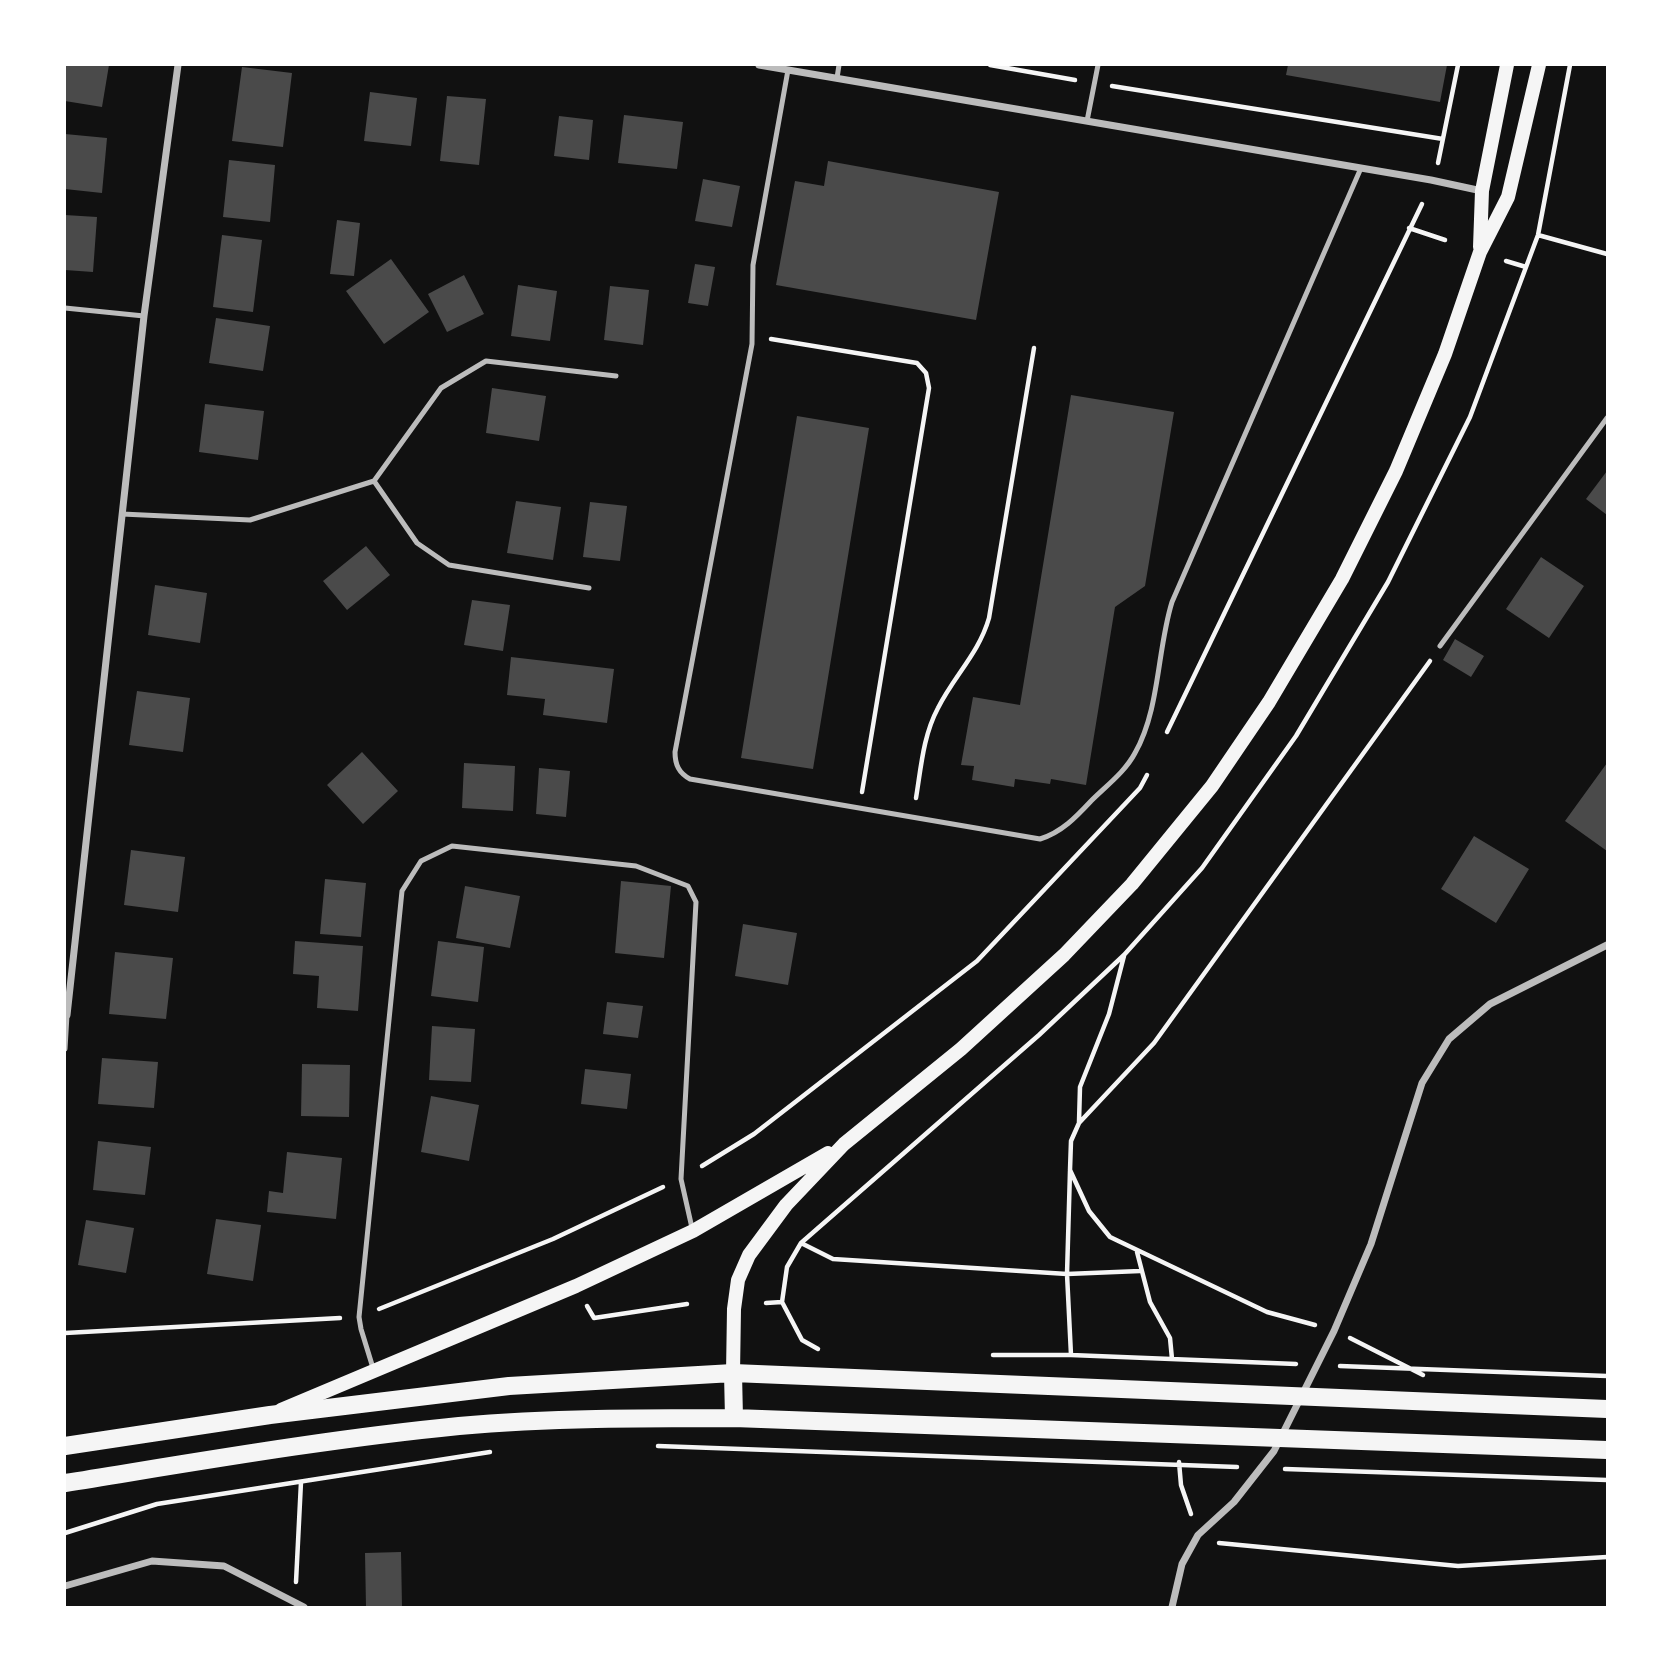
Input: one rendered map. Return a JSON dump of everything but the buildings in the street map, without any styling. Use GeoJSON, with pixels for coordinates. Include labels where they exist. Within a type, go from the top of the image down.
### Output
{"type":"FeatureCollection","features":[{"type":"Feature","properties":{"kind":"main road"},"geometry":{"type":"LineString","coordinates":[[1480,252],[1482,191],[1507,65]]}},
{"type":"Feature","properties":{"kind":"main road"},"geometry":{"type":"LineString","coordinates":[[734,1418],[735,1295],[738,1280],[749,1255],[786,1205],[844,1144],[961,1049],[1064,955],[1132,884],[1212,786],[1269,702],[1342,579],[1396,471],[1445,355],[1480,252],[1508,197],[1539,65]]}},
{"type":"Feature","properties":{"kind":"main road"},"geometry":{"type":"LineString","coordinates":[[1482,191],[1508,197]]}},
{"type":"Feature","properties":{"kind":"main road"},"geometry":{"type":"LineString","coordinates":[[270,1415],[576,1286],[693,1231],[844,1144]]}},
{"type":"Feature","properties":{"kind":"main road"},"geometry":{"type":"LineString","coordinates":[[65,1446],[270,1415],[509,1386],[733,1373],[1607,1409]]}},
{"type":"Feature","properties":{"kind":"main road"},"geometry":{"type":"LineString","coordinates":[[65,1483],[281,1448],[459,1426],[612,1418],[734,1418],[1607,1450]]}},
{"type":"Feature","properties":{"kind":"street"},"geometry":{"type":"LineString","coordinates":[[66,1015],[144,316],[178,65]]}},
{"type":"Feature","properties":{"kind":"street"},"geometry":{"type":"LineString","coordinates":[[759,65],[1482,191]]}},
{"type":"Feature","properties":{"kind":"street"},"geometry":{"type":"LineString","coordinates":[[1171,1607],[1182,1563],[1198,1535],[1234,1502],[1274,1451],[1334,1331],[1371,1244],[1422,1083],[1449,1039],[1490,1003],[1607,945]]}},
{"type":"Feature","properties":{"kind":"street"},"geometry":{"type":"LineString","coordinates":[[65,1586],[152,1561],[224,1566],[304,1607]]}},
{"type":"Feature","properties":{"kind":"lane"},"geometry":{"type":"LineString","coordinates":[[837,78],[839,65]]}},
{"type":"Feature","properties":{"kind":"lane"},"geometry":{"type":"LineString","coordinates":[[1087,121],[1098,65]]}},
{"type":"Feature","properties":{"kind":"lane"},"geometry":{"type":"LineString","coordinates":[[788,70],[753,265],[753,336],[675,762],[679,770],[690,779],[1040,839],[1057,833],[1067,825],[1129,763],[1148,724],[1172,602],[1361,168]]}},
{"type":"Feature","properties":{"kind":"lane"},"geometry":{"type":"LineString","coordinates":[[65,308],[144,316]]}},
{"type":"Feature","properties":{"kind":"lane"},"geometry":{"type":"LineString","coordinates":[[122,514],[250,520],[374,481],[441,388],[486,360],[616,376]]}},
{"type":"Feature","properties":{"kind":"lane"},"geometry":{"type":"LineString","coordinates":[[1440,646],[1607,418]]}},
{"type":"Feature","properties":{"kind":"lane"},"geometry":{"type":"LineString","coordinates":[[374,481],[417,543],[449,565],[589,588]]}},
{"type":"Feature","properties":{"kind":"lane"},"geometry":{"type":"LineString","coordinates":[[374,1370],[360,1329],[359,1317],[402,891],[421,861],[452,846],[636,866],[688,886],[696,902],[681,1179],[693,1231]]}},
{"type":"Feature","properties":{"kind":"lane"},"geometry":{"type":"LineString","coordinates":[[65,1049],[66,1015]]}},
{"type":"Feature","properties":{"kind":"path"},"geometry":{"type":"LineString","coordinates":[[990,65],[1443,139]]}},
{"type":"Feature","properties":{"kind":"path"},"geometry":{"type":"LineString","coordinates":[[1438,165],[1458,65]]}},
{"type":"Feature","properties":{"kind":"path"},"geometry":{"type":"LineString","coordinates":[[1164,738],[1422,204]]}},
{"type":"Feature","properties":{"kind":"path"},"geometry":{"type":"LineString","coordinates":[[1409,228],[1445,240]]}},
{"type":"Feature","properties":{"kind":"path"},"geometry":{"type":"LineString","coordinates":[[1538,235],[1607,254]]}},
{"type":"Feature","properties":{"kind":"path"},"geometry":{"type":"LineString","coordinates":[[1506,261],[1526,267]]}},
{"type":"Feature","properties":{"kind":"path"},"geometry":{"type":"LineString","coordinates":[[753,336],[918,363],[928,379],[929,388],[860,808]]}},
{"type":"Feature","properties":{"kind":"path"},"geometry":{"type":"LineString","coordinates":[[913,817],[930,727],[940,705],[978,649],[989,618],[1034,348]]}},
{"type":"Feature","properties":{"kind":"path"},"geometry":{"type":"LineString","coordinates":[[990,1355],[1071,1355],[1067,1275],[1070,1141],[1079,1123],[1154,1043],[1440,646]]}},
{"type":"Feature","properties":{"kind":"path"},"geometry":{"type":"LineString","coordinates":[[65,1333],[359,1317],[553,1239],[681,1179],[754,1134],[978,961],[1140,788],[1152,764]]}},
{"type":"Feature","properties":{"kind":"path"},"geometry":{"type":"LineString","coordinates":[[1079,1123],[1080,1087],[1109,1014],[1124,955]]}},
{"type":"Feature","properties":{"kind":"path"},"geometry":{"type":"LineString","coordinates":[[1070,1170],[1089,1211],[1110,1237],[1267,1312],[1334,1331]]}},
{"type":"Feature","properties":{"kind":"path"},"geometry":{"type":"LineString","coordinates":[[825,1351],[802,1340],[782,1302],[786,1268],[801,1243],[833,1259],[1067,1275],[1140,1271],[1137,1252]]}},
{"type":"Feature","properties":{"kind":"path"},"geometry":{"type":"LineString","coordinates":[[766,1303],[782,1302]]}},
{"type":"Feature","properties":{"kind":"path"},"geometry":{"type":"LineString","coordinates":[[586,1306],[594,1318],[687,1304]]}},
{"type":"Feature","properties":{"kind":"path"},"geometry":{"type":"LineString","coordinates":[[646,1446],[1246,1467]]}},
{"type":"Feature","properties":{"kind":"path"},"geometry":{"type":"LineString","coordinates":[[65,1533],[157,1504],[494,1451]]}},
{"type":"Feature","properties":{"kind":"path"},"geometry":{"type":"LineString","coordinates":[[1273,1468],[1607,1480]]}},
{"type":"Feature","properties":{"kind":"path"},"geometry":{"type":"LineString","coordinates":[[295,1603],[301,1482]]}},
{"type":"Feature","properties":{"kind":"path"},"geometry":{"type":"LineString","coordinates":[[1198,1535],[1217,1543],[1458,1566],[1607,1557]]}}]}
